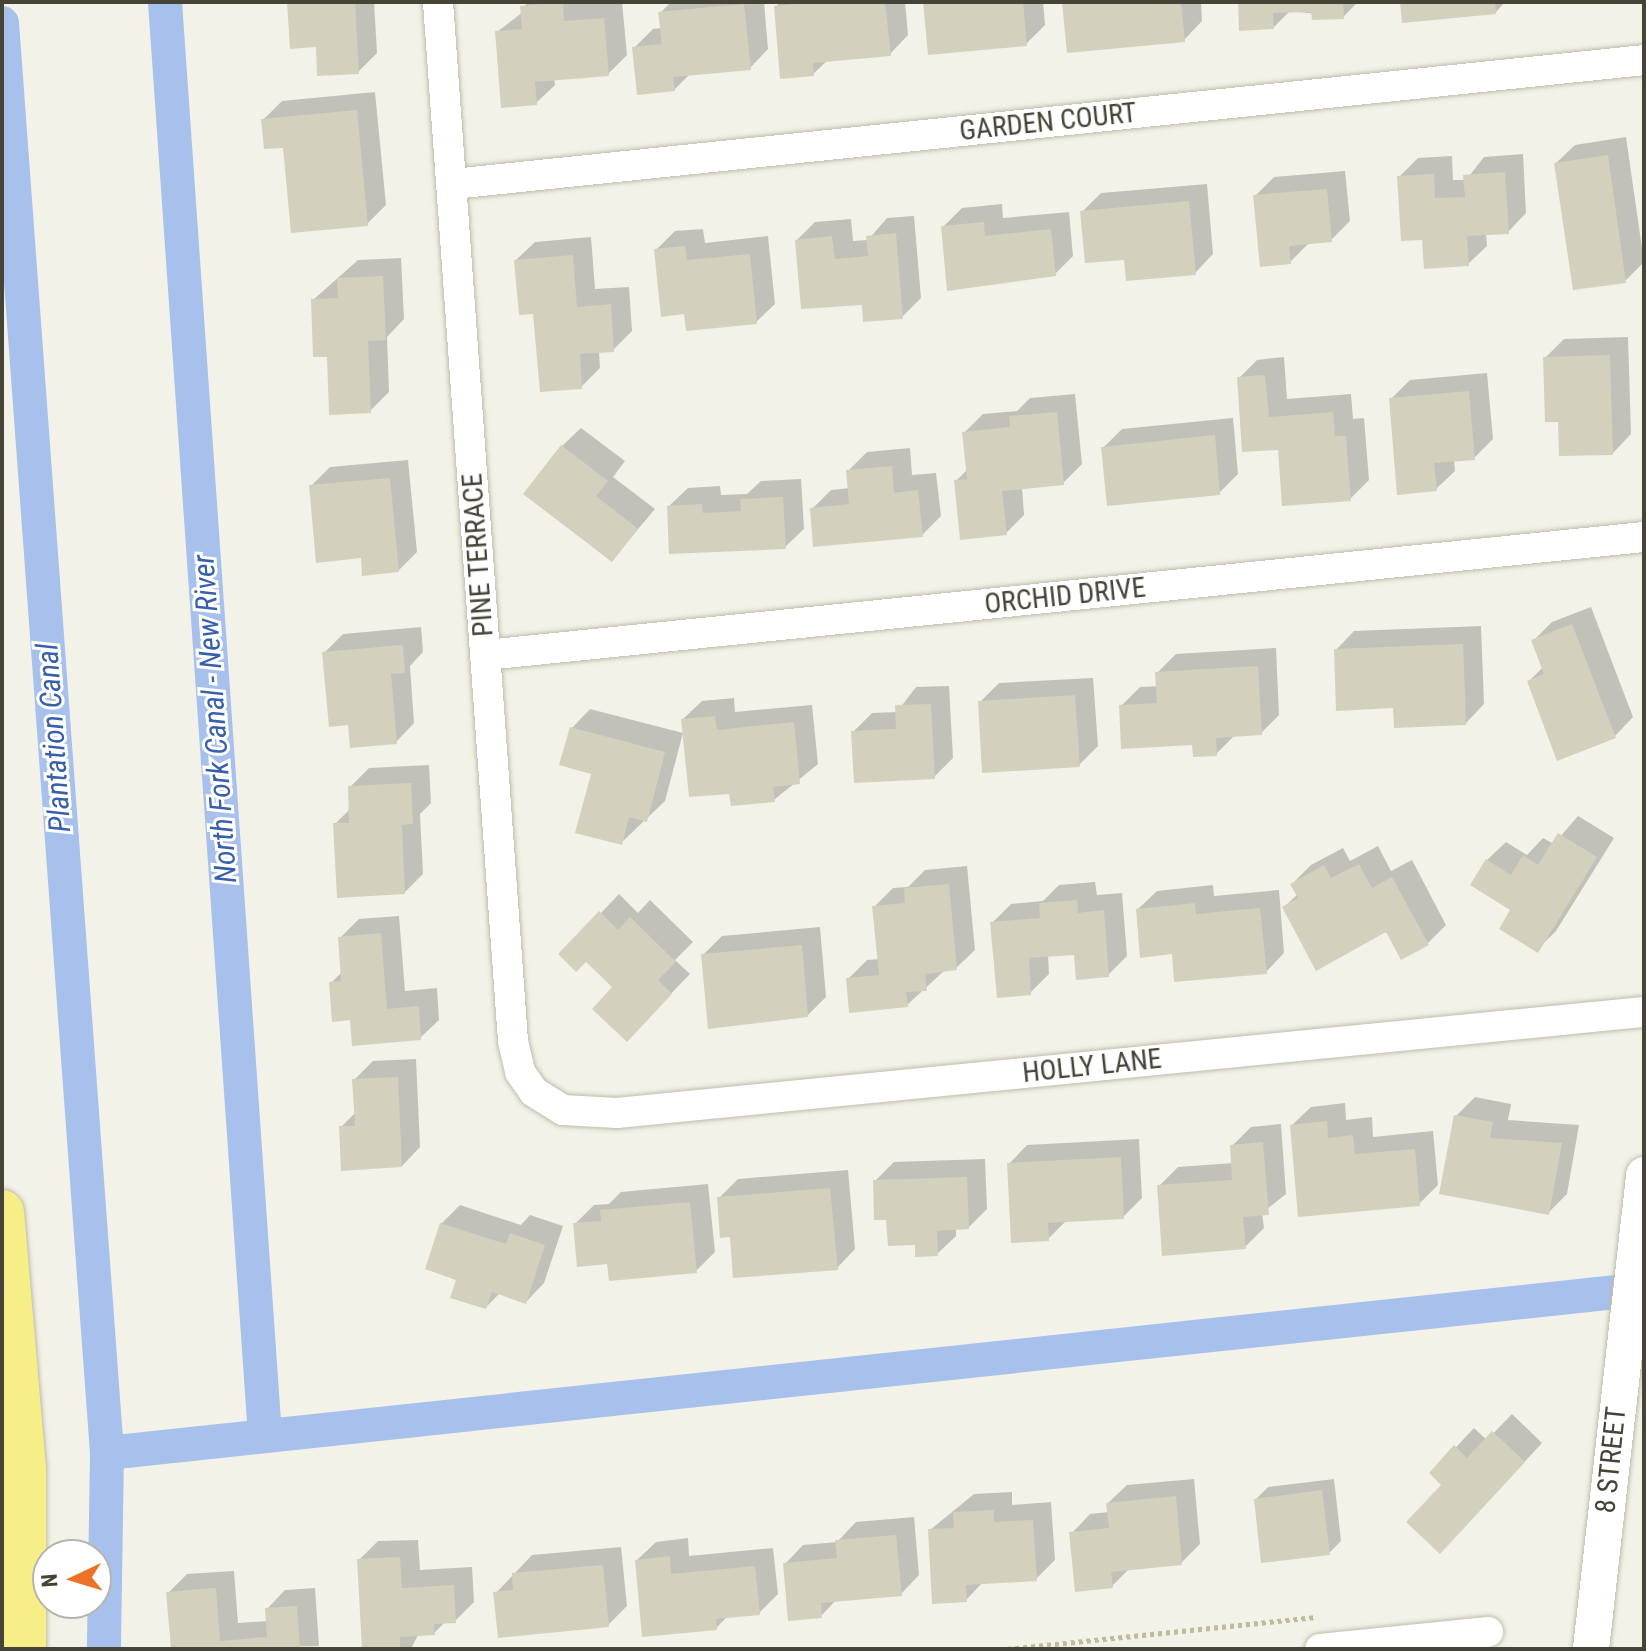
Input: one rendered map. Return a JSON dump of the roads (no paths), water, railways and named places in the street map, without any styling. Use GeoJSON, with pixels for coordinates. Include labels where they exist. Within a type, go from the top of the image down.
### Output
{"type":"FeatureCollection","features":[{"type":"Feature","properties":{"kind":"highway"},"geometry":{"type":"LineString","coordinates":[[2,1212],[24,1471],[24,1649]]}},
{"type":"Feature","properties":{"kind":"street","name":"PINE TERRACE"},"geometry":{"type":"LineString","coordinates":[[438,2],[513,1041],[525,1082],[542,1098]]}},
{"type":"Feature","properties":{"kind":"street","name":"GARDEN COURT"},"geometry":{"type":"LineString","coordinates":[[453,184],[1644,60]]}},
{"type":"Feature","properties":{"kind":"street","name":"ORCHID DRIVE"},"geometry":{"type":"LineString","coordinates":[[486,655],[1644,537]]}},
{"type":"Feature","properties":{"kind":"street","name":"HOLLY LANE"},"geometry":{"type":"LineString","coordinates":[[542,1098],[579,1114],[617,1113],[1644,1012]]}},
{"type":"Feature","properties":{"kind":"street","name":"8 STREET"},"geometry":{"type":"LineString","coordinates":[[1591,1649],[1644,1175]]}},
{"type":"Feature","properties":{"kind":"street"},"geometry":{"type":"LineString","coordinates":[[1320,1649],[1488,1632]]}},
{"type":"Feature","properties":{"kind":"waterway","name":"North Fork Canal - New River"},"geometry":{"type":"LineString","coordinates":[[165,2],[265,1436]]}},
{"type":"Feature","properties":{"kind":"waterway","name":"Plantation Canal"},"geometry":{"type":"LineString","coordinates":[[2,23],[107,1453],[104,1649]]}},
{"type":"Feature","properties":{"kind":"waterway"},"geometry":{"type":"LineString","coordinates":[[107,1453],[1644,1289]]}}]}
